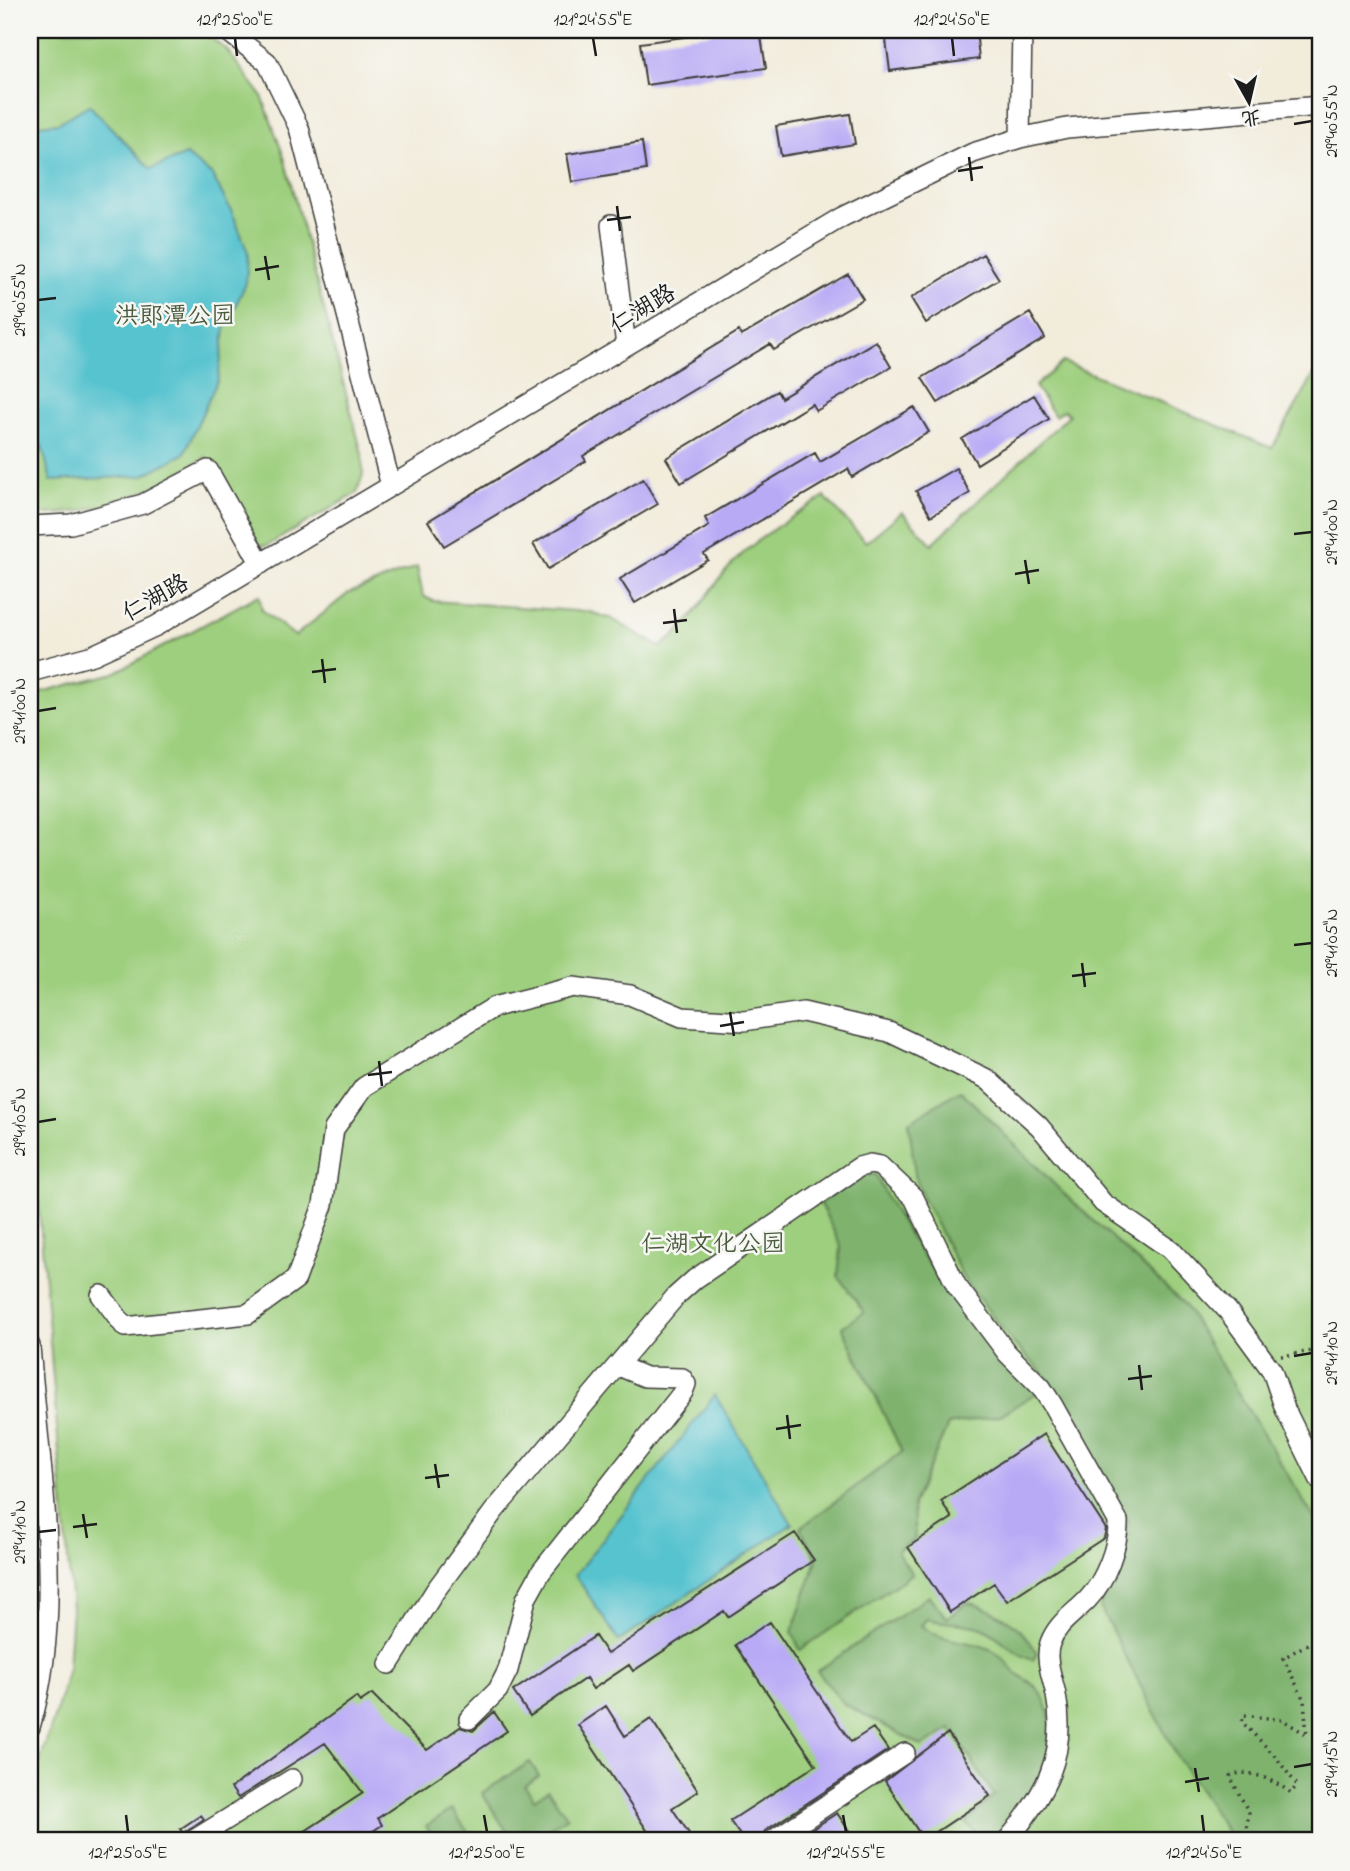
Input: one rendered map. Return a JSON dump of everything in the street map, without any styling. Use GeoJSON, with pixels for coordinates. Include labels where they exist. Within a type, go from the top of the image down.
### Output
{"type":"FeatureCollection","features":[{"type":"Feature","properties":{"kind":"street"},"geometry":{"type":"LineString","coordinates":[[226,30],[267,62],[299,128],[391,486]]}},
{"type":"Feature","properties":{"kind":"street"},"geometry":{"type":"LineString","coordinates":[[1020,138],[1022,30]]}},
{"type":"Feature","properties":{"kind":"street","name":"仁湖路"},"geometry":{"type":"LineString","coordinates":[[30,672],[93,655],[136,637],[842,217],[972,153],[1020,138],[1067,128],[1320,106]]}},
{"type":"Feature","properties":{"kind":"street"},"geometry":{"type":"LineString","coordinates":[[611,225],[626,346]]}},
{"type":"Feature","properties":{"kind":"street"},"geometry":{"type":"LineString","coordinates":[[30,526],[71,524],[143,504],[208,471],[261,564]]}},
{"type":"Feature","properties":{"kind":"street"},"geometry":{"type":"LineString","coordinates":[[101,1295],[125,1327],[248,1314],[296,1279],[323,1205],[334,1129],[364,1087],[494,1007],[572,987],[630,995],[682,1017],[744,1021],[803,1012],[889,1032],[987,1079],[1039,1126],[1103,1203],[1170,1249],[1228,1311],[1267,1364],[1285,1409],[1320,1480]]}},
{"type":"Feature","properties":{"kind":"street"},"geometry":{"type":"LineString","coordinates":[[390,1664],[435,1591],[494,1510],[676,1296],[695,1279],[859,1167],[870,1164],[880,1166],[914,1198],[956,1285],[1007,1353],[1047,1395],[1118,1521],[1118,1534],[1098,1588],[1056,1629],[1048,1646],[1060,1728],[1059,1748],[1054,1767],[1034,1805],[1007,1841]]}},
{"type":"Feature","properties":{"kind":"street"},"geometry":{"type":"LineString","coordinates":[[30,1346],[48,1615],[44,1664],[30,1727]]}},
{"type":"Feature","properties":{"kind":"street"},"geometry":{"type":"LineString","coordinates":[[469,1719],[498,1690],[508,1670],[526,1599],[541,1572],[683,1392],[686,1384],[682,1378],[645,1377],[619,1366]]}},
{"type":"Feature","properties":{"kind":"street"},"geometry":{"type":"LineString","coordinates":[[772,1841],[905,1753]]}},
{"type":"Feature","properties":{"kind":"street"},"geometry":{"type":"LineString","coordinates":[[192,1841],[292,1779]]}},
{"type":"Feature","properties":{"kind":"path"},"geometry":{"type":"LineString","coordinates":[[1267,1364],[1283,1354],[1320,1350]]}},
{"type":"Feature","properties":{"kind":"path"},"geometry":{"type":"LineString","coordinates":[[1244,1841],[1249,1813],[1230,1776],[1236,1773],[1275,1780],[1291,1793],[1297,1785],[1275,1756],[1242,1722],[1244,1715],[1283,1720],[1307,1735],[1304,1700],[1283,1658],[1320,1637]]}},
{"type":"Feature","properties":{"kind":"green space","name":"洪郎潭公园"},"geometry":{"type":"Polygon","coordinates":[[[30,30],[199,30],[226,49],[262,96],[284,157],[362,454],[363,474],[357,493],[268,545],[258,546],[206,457],[165,481],[122,500],[77,511],[30,514],[30,30]]]}},
{"type":"Feature","properties":{"kind":"green space","name":"仁湖文化公园"},"geometry":{"type":"Polygon","coordinates":[[[1063,362],[1272,448],[1320,364],[1320,1841],[30,1841],[30,1792],[68,1668],[72,1608],[30,1101],[30,695],[114,673],[259,595],[262,610],[295,636],[349,593],[417,567],[423,596],[433,601],[590,612],[612,619],[660,647],[688,622],[726,571],[748,549],[825,497],[866,542],[902,512],[932,544],[1069,415],[1064,410],[1055,416],[1035,386],[1063,362]]]}},
{"type":"Feature","properties":{"kind":"green space"},"geometry":{"type":"Polygon","coordinates":[[[960,1090],[1061,1191],[1184,1304],[1320,1528],[1320,1841],[1233,1841],[1176,1755],[1100,1607],[1128,1521],[1049,1379],[1014,1344],[964,1279],[923,1198],[915,1175],[909,1122],[960,1090]]]}},
{"type":"Feature","properties":{"kind":"green space"},"geometry":{"type":"Polygon","coordinates":[[[863,1174],[876,1175],[927,1261],[1036,1393],[999,1416],[948,1425],[913,1504],[915,1539],[897,1551],[912,1574],[800,1650],[792,1632],[817,1559],[800,1528],[902,1452],[842,1327],[864,1312],[838,1276],[841,1246],[820,1203],[863,1174]]]}},
{"type":"Feature","properties":{"kind":"green space"},"geometry":{"type":"Polygon","coordinates":[[[929,1596],[947,1618],[968,1602],[1008,1620],[1024,1635],[1037,1653],[1033,1660],[1026,1658],[989,1631],[976,1626],[927,1619],[921,1625],[937,1635],[995,1652],[1015,1672],[1038,1689],[1048,1711],[1051,1731],[1042,1772],[1020,1811],[993,1841],[983,1841],[966,1822],[994,1795],[951,1729],[922,1746],[844,1704],[817,1671],[929,1596]]]}},
{"type":"Feature","properties":{"kind":"green space"},"geometry":{"type":"Polygon","coordinates":[[[530,1762],[539,1776],[525,1786],[534,1799],[548,1790],[567,1817],[530,1841],[513,1841],[482,1793],[530,1762]]]}},
{"type":"Feature","properties":{"kind":"green space"},"geometry":{"type":"Polygon","coordinates":[[[452,1809],[474,1841],[436,1841],[426,1826],[452,1809]]]}},
{"type":"Feature","properties":{"kind":"water"},"geometry":{"type":"Polygon","coordinates":[[[89,105],[151,169],[186,155],[212,175],[233,214],[248,253],[246,283],[225,329],[218,379],[184,454],[142,476],[51,481],[42,446],[30,447],[30,126],[58,123],[89,105]]]}},
{"type":"Feature","properties":{"kind":"water"},"geometry":{"type":"Polygon","coordinates":[[[715,1395],[792,1524],[619,1641],[575,1575],[715,1395]]]}},
{"type":"Feature","properties":{"kind":"building"},"geometry":{"type":"Polygon","coordinates":[[[735,30],[760,30],[766,68],[646,85],[640,43],[735,30]]]}},
{"type":"Feature","properties":{"kind":"building"},"geometry":{"type":"Polygon","coordinates":[[[976,30],[979,59],[890,71],[885,32],[976,30]]]}},
{"type":"Feature","properties":{"kind":"building"},"geometry":{"type":"Polygon","coordinates":[[[850,114],[855,144],[781,156],[776,126],[850,114]]]}},
{"type":"Feature","properties":{"kind":"building"},"geometry":{"type":"Polygon","coordinates":[[[642,142],[646,170],[572,182],[567,154],[642,142]]]}},
{"type":"Feature","properties":{"kind":"building"},"geometry":{"type":"Polygon","coordinates":[[[983,254],[999,279],[926,323],[911,298],[983,254]]]}},
{"type":"Feature","properties":{"kind":"building"},"geometry":{"type":"Polygon","coordinates":[[[848,274],[863,299],[774,350],[770,344],[583,456],[586,461],[444,546],[428,521],[739,331],[741,336],[848,274]]]}},
{"type":"Feature","properties":{"kind":"building"},"geometry":{"type":"Polygon","coordinates":[[[1030,313],[1045,338],[938,403],[922,378],[1030,313]]]}},
{"type":"Feature","properties":{"kind":"building"},"geometry":{"type":"Polygon","coordinates":[[[876,341],[891,367],[816,411],[812,404],[681,483],[666,458],[777,391],[781,398],[876,341]]]}},
{"type":"Feature","properties":{"kind":"building"},"geometry":{"type":"Polygon","coordinates":[[[1034,395],[1049,419],[977,464],[962,439],[1034,395]]]}},
{"type":"Feature","properties":{"kind":"building"},"geometry":{"type":"Polygon","coordinates":[[[914,407],[929,432],[852,477],[848,469],[704,554],[708,560],[635,603],[620,579],[709,526],[705,518],[815,453],[820,462],[914,407]]]}},
{"type":"Feature","properties":{"kind":"building"},"geometry":{"type":"Polygon","coordinates":[[[956,468],[970,493],[931,516],[916,491],[956,468]]]}},
{"type":"Feature","properties":{"kind":"building"},"geometry":{"type":"Polygon","coordinates":[[[643,479],[658,504],[548,569],[533,544],[643,479]]]}},
{"type":"Feature","properties":{"kind":"building"},"geometry":{"type":"Polygon","coordinates":[[[1044,1434],[1106,1529],[1104,1538],[1007,1601],[994,1583],[950,1612],[908,1547],[952,1518],[941,1501],[1044,1434]]]}},
{"type":"Feature","properties":{"kind":"building"},"geometry":{"type":"Polygon","coordinates":[[[795,1533],[814,1560],[728,1617],[724,1611],[633,1671],[629,1665],[593,1689],[586,1678],[530,1716],[513,1691],[595,1636],[607,1654],[795,1533]]]}},
{"type":"Feature","properties":{"kind":"building"},"geometry":{"type":"Polygon","coordinates":[[[770,1622],[851,1742],[873,1728],[888,1750],[765,1831],[760,1841],[744,1841],[730,1821],[816,1765],[735,1645],[770,1622]]]}},
{"type":"Feature","properties":{"kind":"building"},"geometry":{"type":"Polygon","coordinates":[[[372,1694],[427,1750],[460,1727],[473,1731],[494,1712],[507,1731],[378,1818],[382,1825],[358,1841],[290,1841],[363,1793],[325,1743],[238,1798],[231,1788],[356,1697],[360,1702],[372,1694]]]}},
{"type":"Feature","properties":{"kind":"building"},"geometry":{"type":"Polygon","coordinates":[[[606,1706],[625,1736],[651,1719],[698,1791],[672,1808],[694,1841],[654,1841],[578,1725],[606,1706]]]}},
{"type":"Feature","properties":{"kind":"building"},"geometry":{"type":"Polygon","coordinates":[[[948,1733],[990,1796],[924,1840],[885,1781],[948,1733]]]}},
{"type":"Feature","properties":{"kind":"building"},"geometry":{"type":"Polygon","coordinates":[[[837,1813],[856,1841],[794,1841],[837,1813]]]}},
{"type":"Feature","properties":{"kind":"building"},"geometry":{"type":"Polygon","coordinates":[[[201,1815],[204,1819],[183,1833],[180,1829],[201,1815]]]}}]}
